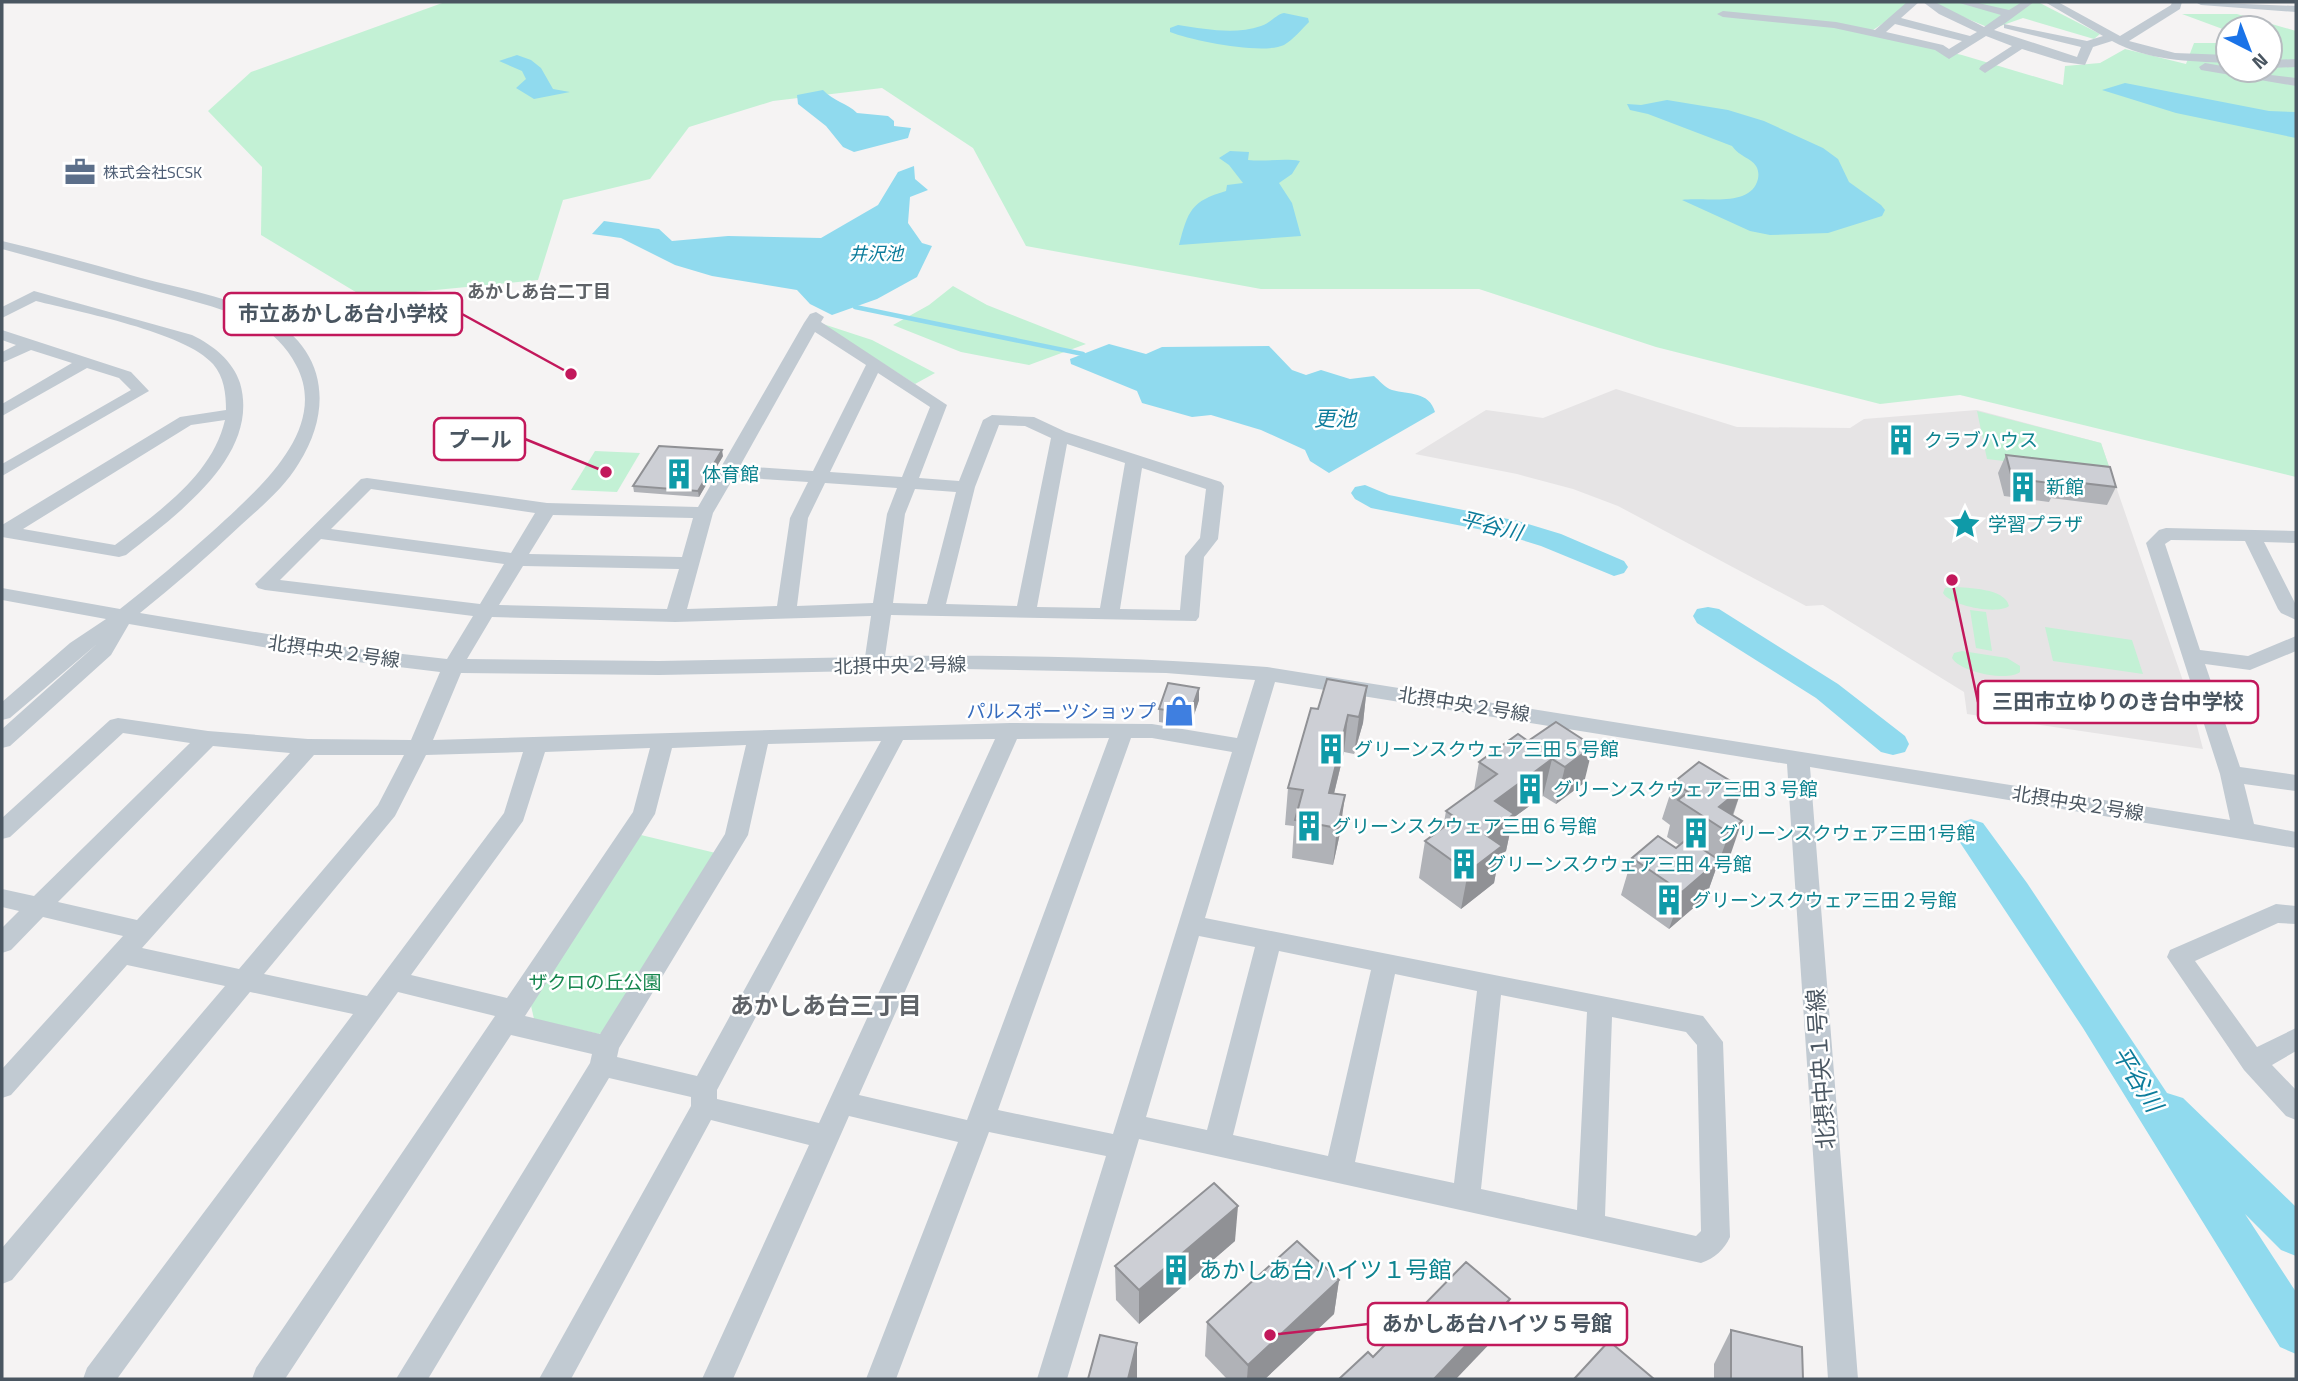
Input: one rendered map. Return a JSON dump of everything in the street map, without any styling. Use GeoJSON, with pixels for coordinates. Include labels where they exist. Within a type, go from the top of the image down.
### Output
{"type":"FeatureCollection","features":[{"type":"Feature","properties":{"kind":"street"},"geometry":{"type":"LineString","coordinates":[[1877,34],[1896,14],[1913,2]]}},
{"type":"Feature","properties":{"kind":"street"},"geometry":{"type":"LineString","coordinates":[[1928,2],[1952,18],[2088,46],[2112,39],[2176,7],[2177,2]]}},
{"type":"Feature","properties":{"kind":"street"},"geometry":{"type":"LineString","coordinates":[[1961,2],[2010,14]]}},
{"type":"Feature","properties":{"kind":"street"},"geometry":{"type":"LineString","coordinates":[[2050,2],[2145,56],[2235,74],[2296,82]]}},
{"type":"Feature","properties":{"kind":"street"},"geometry":{"type":"LineString","coordinates":[[2201,2],[2296,9]]}},
{"type":"Feature","properties":{"kind":"street"},"geometry":{"type":"LineString","coordinates":[[2273,2],[2296,9]]}},
{"type":"Feature","properties":{"kind":"street"},"geometry":{"type":"LineString","coordinates":[[1723,14],[1836,25],[1939,47],[1950,55],[2025,4],[2062,18],[2061,26]]}},
{"type":"Feature","properties":{"kind":"street"},"geometry":{"type":"LineString","coordinates":[[1896,14],[1934,30],[1972,40]]}},
{"type":"Feature","properties":{"kind":"street"},"geometry":{"type":"LineString","coordinates":[[1917,43],[1952,18]]}},
{"type":"Feature","properties":{"kind":"street"},"geometry":{"type":"LineString","coordinates":[[1992,27],[2022,44],[2062,59],[2081,62],[2088,46]]}},
{"type":"Feature","properties":{"kind":"street"},"geometry":{"type":"LineString","coordinates":[[2112,39],[2133,48],[2214,62]]}},
{"type":"Feature","properties":{"kind":"street"},"geometry":{"type":"LineString","coordinates":[[1985,69],[2022,44]]}},
{"type":"Feature","properties":{"kind":"street"},"geometry":{"type":"LineString","coordinates":[[2195,64],[2214,64]]}},
{"type":"Feature","properties":{"kind":"street"},"geometry":{"type":"LineString","coordinates":[[2,245],[259,318],[292,342],[308,372],[313,390],[312,411],[290,461],[272,487],[123,617],[77,648],[2,713]]}},
{"type":"Feature","properties":{"kind":"street"},"geometry":{"type":"LineString","coordinates":[[2,313],[34,296],[161,330],[202,346],[224,365],[233,380],[237,413],[224,445],[202,480],[119,551],[4,531]]}},
{"type":"Feature","properties":{"kind":"street"},"geometry":{"type":"LineString","coordinates":[[675,617],[705,513],[814,320],[939,405],[896,514],[874,665]]}},
{"type":"Feature","properties":{"kind":"street"},"geometry":{"type":"LineString","coordinates":[[2,335],[125,375],[141,391],[2,471]]}},
{"type":"Feature","properties":{"kind":"street"},"geometry":{"type":"LineString","coordinates":[[2,358],[31,343]]}},
{"type":"Feature","properties":{"kind":"street"},"geometry":{"type":"LineString","coordinates":[[2,411],[87,361]]}},
{"type":"Feature","properties":{"kind":"street"},"geometry":{"type":"LineString","coordinates":[[786,613],[799,518],[875,363]]}},
{"type":"Feature","properties":{"kind":"street"},"geometry":{"type":"LineString","coordinates":[[4,531],[186,421],[237,413]]}},
{"type":"Feature","properties":{"kind":"street"},"geometry":{"type":"LineString","coordinates":[[705,513],[547,509],[367,483],[265,584],[486,611],[675,617],[883,608],[935,610],[1109,614],[1189,617],[1195,556],[1209,539],[1215,486],[1059,436],[1028,421],[992,420],[967,487],[935,610]]}},
{"type":"Feature","properties":{"kind":"street"},"geometry":{"type":"LineString","coordinates":[[1026,612],[1059,436]]}},
{"type":"Feature","properties":{"kind":"street"},"geometry":{"type":"LineString","coordinates":[[1109,614],[1134,461]]}},
{"type":"Feature","properties":{"kind":"street"},"geometry":{"type":"LineString","coordinates":[[730,471],[967,487]]}},
{"type":"Feature","properties":{"kind":"street"},"geometry":{"type":"LineString","coordinates":[[2,1270],[387,810],[419,748],[453,666],[547,509]]}},
{"type":"Feature","properties":{"kind":"street"},"geometry":{"type":"LineString","coordinates":[[319,533],[516,560],[689,563]]}},
{"type":"Feature","properties":{"kind":"street"},"geometry":{"type":"LineString","coordinates":[[2244,831],[2231,774],[2155,542],[2166,534],[2296,537]]}},
{"type":"Feature","properties":{"kind":"street"},"geometry":{"type":"LineString","coordinates":[[2252,536],[2288,609],[2296,614]]}},
{"type":"Feature","properties":{"kind":"street","name":"北摂中央２号線"},"geometry":{"type":"LineString","coordinates":[[2,594],[370,659],[453,666],[679,669],[1080,662],[1184,665],[1267,674],[2296,840]]}},
{"type":"Feature","properties":{"kind":"street"},"geometry":{"type":"LineString","coordinates":[[2,741],[103,650],[123,617]]}},
{"type":"Feature","properties":{"kind":"street"},"geometry":{"type":"LineString","coordinates":[[2190,655],[2250,663],[2296,643]]}},
{"type":"Feature","properties":{"kind":"street"},"geometry":{"type":"LineString","coordinates":[[1052,1379],[1193,925],[1267,674]]}},
{"type":"Feature","properties":{"kind":"street"},"geometry":{"type":"LineString","coordinates":[[2,831],[118,725],[208,738],[308,747],[419,748],[1010,730],[1123,730],[1152,731],[1246,747]]}},
{"type":"Feature","properties":{"kind":"street"},"geometry":{"type":"LineString","coordinates":[[717,1379],[1010,730]]}},
{"type":"Feature","properties":{"kind":"street"},"geometry":{"type":"LineString","coordinates":[[881,1379],[978,1126],[1123,730]]}},
{"type":"Feature","properties":{"kind":"street"},"geometry":{"type":"LineString","coordinates":[[554,1379],[896,733]]}},
{"type":"Feature","properties":{"kind":"street"},"geometry":{"type":"LineString","coordinates":[[2,943],[208,738]]}},
{"type":"Feature","properties":{"kind":"street"},"geometry":{"type":"LineString","coordinates":[[411,1379],[736,835],[759,738]]}},
{"type":"Feature","properties":{"kind":"street"},"geometry":{"type":"LineString","coordinates":[[267,1379],[644,814],[663,741]]}},
{"type":"Feature","properties":{"kind":"street"},"geometry":{"type":"LineString","coordinates":[[98,1379],[515,814],[536,744]]}},
{"type":"Feature","properties":{"kind":"street"},"geometry":{"type":"LineString","coordinates":[[2,1087],[308,747]]}},
{"type":"Feature","properties":{"kind":"street","name":"北摂中央１号線"},"geometry":{"type":"LineString","coordinates":[[1798,758],[1843,1379]]}},
{"type":"Feature","properties":{"kind":"street"},"geometry":{"type":"LineString","coordinates":[[2231,774],[2296,783]]}},
{"type":"Feature","properties":{"kind":"street"},"geometry":{"type":"LineString","coordinates":[[2,898],[142,931]]}},
{"type":"Feature","properties":{"kind":"street"},"geometry":{"type":"LineString","coordinates":[[2296,915],[2276,912],[2179,957],[2253,1062],[2296,1108]]}},
{"type":"Feature","properties":{"kind":"street"},"geometry":{"type":"LineString","coordinates":[[841,1104],[978,1126],[1217,1144],[1701,1250],[1716,1237],[1710,1042],[1694,1023],[1600,1007],[1193,925]]}},
{"type":"Feature","properties":{"kind":"street"},"geometry":{"type":"LineString","coordinates":[[1217,1144],[1269,942]]}},
{"type":"Feature","properties":{"kind":"street"},"geometry":{"type":"LineString","coordinates":[[122,954],[374,1008]]}},
{"type":"Feature","properties":{"kind":"street"},"geometry":{"type":"LineString","coordinates":[[1339,1171],[1384,963]]}},
{"type":"Feature","properties":{"kind":"street"},"geometry":{"type":"LineString","coordinates":[[393,981],[511,1017],[704,1098],[827,1137]]}},
{"type":"Feature","properties":{"kind":"street"},"geometry":{"type":"LineString","coordinates":[[1466,1198],[1490,984]]}},
{"type":"Feature","properties":{"kind":"street"},"geometry":{"type":"LineString","coordinates":[[1590,1226],[1600,1007]]}},
{"type":"Feature","properties":{"kind":"street"},"geometry":{"type":"LineString","coordinates":[[2253,1062],[2296,1040]]}},
{"type":"Feature","properties":{"kind":"shaded area"},"geometry":{"type":"Polygon","coordinates":[[[1616,389],[1737,427],[1850,428],[1864,419],[1977,410],[2101,443],[2192,707],[2203,749],[1967,714],[1964,692],[1823,605],[1806,606],[1618,506],[1573,489],[1517,474],[1415,454],[1486,410],[1543,418],[1616,389]]]}},
{"type":"Feature","properties":{"kind":"green space"},"geometry":{"type":"Polygon","coordinates":[[[445,2],[1915,2],[1867,34],[1962,55],[2063,85],[2065,66],[2100,63],[2125,49],[2186,64],[2194,43],[2214,43],[2214,84],[2284,84],[2284,28],[2296,31],[2296,477],[1960,395],[1880,404],[1656,347],[1479,289],[1261,289],[1026,246],[973,148],[882,88],[773,101],[689,127],[650,179],[563,200],[538,280],[364,297],[261,235],[262,167],[208,111],[251,72],[445,2]]]}},
{"type":"Feature","properties":{"kind":"green space"},"geometry":{"type":"Polygon","coordinates":[[[1927,2],[2038,2],[2100,34],[2094,39],[2023,18],[1992,29],[1927,2]]]}},
{"type":"Feature","properties":{"kind":"green space"},"geometry":{"type":"Polygon","coordinates":[[[2182,14],[2214,14],[2214,26],[2182,14]]]}},
{"type":"Feature","properties":{"kind":"green space"},"geometry":{"type":"Polygon","coordinates":[[[953,286],[987,305],[1086,344],[1029,365],[961,352],[893,325],[929,305],[953,286]]]}},
{"type":"Feature","properties":{"kind":"green space"},"geometry":{"type":"Polygon","coordinates":[[[820,323],[872,340],[935,373],[915,384],[820,323]]]}},
{"type":"Feature","properties":{"kind":"green space"},"geometry":{"type":"Polygon","coordinates":[[[1977,411],[2101,443],[2115,484],[2059,476],[2020,463],[1987,459],[1977,411]]]}},
{"type":"Feature","properties":{"kind":"green space"},"geometry":{"type":"Polygon","coordinates":[[[595,451],[640,453],[617,492],[571,490],[595,451]]]}},
{"type":"Feature","properties":{"kind":"green space"},"geometry":{"type":"Polygon","coordinates":[[[1945,588],[1993,592],[2006,600],[2009,606],[1995,610],[1955,602],[1943,593],[1945,588]]]}},
{"type":"Feature","properties":{"kind":"green space"},"geometry":{"type":"Polygon","coordinates":[[[1970,610],[1986,612],[1992,651],[1976,648],[1970,610]]]}},
{"type":"Feature","properties":{"kind":"green space"},"geometry":{"type":"Polygon","coordinates":[[[2045,627],[2132,640],[2143,674],[2053,661],[2045,627]]]}},
{"type":"Feature","properties":{"kind":"green space"},"geometry":{"type":"Polygon","coordinates":[[[1962,651],[2007,658],[2020,666],[2020,672],[1995,676],[1964,668],[1952,658],[1954,653],[1962,651]]]}},
{"type":"Feature","properties":{"kind":"green space","name":"ザクロの丘公園"},"geometry":{"type":"Polygon","coordinates":[[[641,835],[724,855],[620,1025],[599,1034],[534,1019],[530,1001],[641,835]]]}},
{"type":"Feature","properties":{"kind":"water"},"geometry":{"type":"Polygon","coordinates":[[[1284,13],[1308,18],[1309,22],[1287,43],[1274,48],[1228,46],[1170,32],[1170,28],[1178,25],[1220,30],[1251,29],[1284,13]]]}},
{"type":"Feature","properties":{"kind":"water"},"geometry":{"type":"Polygon","coordinates":[[[517,55],[531,60],[541,68],[553,89],[570,92],[534,99],[516,88],[526,79],[522,71],[499,61],[517,55]]]}},
{"type":"Feature","properties":{"kind":"water"},"geometry":{"type":"Polygon","coordinates":[[[2125,83],[2269,111],[2296,112],[2296,138],[2176,113],[2102,90],[2125,83]]]}},
{"type":"Feature","properties":{"kind":"water"},"geometry":{"type":"Polygon","coordinates":[[[823,90],[857,113],[888,116],[894,121],[894,126],[911,128],[908,138],[854,152],[843,147],[826,126],[798,104],[797,95],[823,90]]]}},
{"type":"Feature","properties":{"kind":"water"},"geometry":{"type":"Polygon","coordinates":[[[1667,100],[1728,110],[1764,121],[1823,148],[1838,159],[1849,182],[1881,205],[1885,210],[1882,216],[1828,233],[1770,235],[1750,231],[1682,200],[1724,199],[1744,195],[1752,190],[1757,182],[1758,172],[1754,163],[1732,146],[1648,114],[1630,110],[1627,104],[1641,105],[1667,100]]]}},
{"type":"Feature","properties":{"kind":"water"},"geometry":{"type":"Polygon","coordinates":[[[1230,151],[1249,152],[1248,160],[1300,161],[1292,174],[1279,183],[1292,203],[1301,236],[1179,245],[1185,224],[1198,204],[1226,191],[1227,185],[1243,183],[1229,165],[1219,158],[1230,151]]]}},
{"type":"Feature","properties":{"kind":"water","name":"井沢池"},"geometry":{"type":"Polygon","coordinates":[[[914,166],[915,179],[928,190],[910,197],[908,223],[922,243],[932,246],[917,277],[877,299],[832,315],[810,304],[797,290],[712,276],[675,265],[621,238],[592,234],[604,221],[659,229],[672,241],[728,236],[821,238],[878,205],[898,172],[914,166]]]}},
{"type":"Feature","properties":{"kind":"water","name":"更池"},"geometry":{"type":"Polygon","coordinates":[[[1109,344],[1146,354],[1162,347],[1269,346],[1292,370],[1306,375],[1321,370],[1350,379],[1374,376],[1389,389],[1423,397],[1435,412],[1329,473],[1310,461],[1305,450],[1261,430],[1211,415],[1192,417],[1142,403],[1137,391],[1071,364],[1070,359],[1109,344]]]}},
{"type":"Feature","properties":{"kind":"building","name":"体育館"},"geometry":{"type":"Polygon","coordinates":[[[659,446],[722,450],[698,491],[633,486],[659,446]]]}},
{"type":"Feature","properties":{"kind":"building"},"geometry":{"type":"Polygon","coordinates":[[[2006,455],[2110,467],[2116,487],[2012,478],[2006,455]]]}},
{"type":"Feature","properties":{"kind":"building"},"geometry":{"type":"Polygon","coordinates":[[[1327,679],[1367,686],[1359,717],[1348,715],[1329,793],[1345,795],[1337,828],[1295,820],[1303,790],[1288,788],[1311,708],[1318,709],[1327,679]]]}},
{"type":"Feature","properties":{"kind":"building"},"geometry":{"type":"Polygon","coordinates":[[[1168,683],[1199,688],[1190,714],[1159,709],[1168,683]]]}},
{"type":"Feature","properties":{"kind":"building"},"geometry":{"type":"Polygon","coordinates":[[[1556,722],[1593,746],[1565,767],[1552,759],[1495,801],[1514,814],[1486,835],[1502,846],[1468,872],[1425,841],[1456,818],[1446,811],[1497,774],[1479,762],[1518,734],[1528,741],[1556,722]]]}},
{"type":"Feature","properties":{"kind":"building"},"geometry":{"type":"Polygon","coordinates":[[[1699,762],[1742,788],[1719,807],[1742,821],[1729,833],[1678,800],[1688,792],[1674,782],[1699,762]]]}},
{"type":"Feature","properties":{"kind":"building"},"geometry":{"type":"Polygon","coordinates":[[[1658,836],[1676,848],[1687,839],[1719,860],[1682,892],[1632,858],[1658,836]]]}},
{"type":"Feature","properties":{"kind":"building"},"geometry":{"type":"Polygon","coordinates":[[[1214,1183],[1238,1206],[1139,1290],[1115,1266],[1214,1183]]]}},
{"type":"Feature","properties":{"kind":"building"},"geometry":{"type":"Polygon","coordinates":[[[1297,1241],[1339,1280],[1248,1365],[1207,1322],[1297,1241]]]}},
{"type":"Feature","properties":{"kind":"building"},"geometry":{"type":"Polygon","coordinates":[[[1466,1262],[1510,1299],[1434,1379],[1339,1379],[1368,1352],[1373,1357],[1466,1262]]]}},
{"type":"Feature","properties":{"kind":"building"},"geometry":{"type":"Polygon","coordinates":[[[1731,1330],[1802,1347],[1803,1379],[1731,1379],[1731,1330]]]}},
{"type":"Feature","properties":{"kind":"building"},"geometry":{"type":"Polygon","coordinates":[[[1100,1335],[1137,1343],[1128,1379],[1088,1379],[1100,1335]]]}},
{"type":"Feature","properties":{"kind":"building"},"geometry":{"type":"Polygon","coordinates":[[[1609,1341],[1654,1379],[1574,1379],[1609,1341]]]}},
{"type":"Feature","properties":{"kind":"waterway"},"geometry":{"type":"LineString","coordinates":[[855,307],[1083,354]]}},
{"type":"Feature","properties":{"kind":"waterway","name":"平谷川"},"geometry":{"type":"LineString","coordinates":[[1365,493],[1381,502],[1508,527],[1551,540],[1614,567]]}},
{"type":"Feature","properties":{"kind":"waterway","name":"平谷川"},"geometry":{"type":"LineString","coordinates":[[1708,616],[1827,691],[1893,744]]}},
{"type":"Feature","properties":{"kind":"waterway","name":"平谷川"},"geometry":{"type":"LineString","coordinates":[[1971,832],[2097,1016],[2296,1332]]}},
{"type":"Feature","properties":{"kind":"waterway"},"geometry":{"type":"LineString","coordinates":[[2169,1110],[2296,1236]]}},
{"type":"Feature","properties":{"kind":"place","name":"株式会社SCSK"},"geometry":{"type":"Point","coordinates":[80,172]}},
{"type":"Feature","properties":{"kind":"place","name":"市立あかしあ台小学校"},"geometry":{"type":"Point","coordinates":[571,374]}},
{"type":"Feature","properties":{"kind":"place","name":"クラブハウス"},"geometry":{"type":"Point","coordinates":[1901,440]}},
{"type":"Feature","properties":{"kind":"place","name":"プール"},"geometry":{"type":"Point","coordinates":[606,472]}},
{"type":"Feature","properties":{"kind":"place","name":"体育館"},"geometry":{"type":"Point","coordinates":[679,474]}},
{"type":"Feature","properties":{"kind":"place","name":"新館"},"geometry":{"type":"Point","coordinates":[2023,487]}},
{"type":"Feature","properties":{"kind":"place","name":"学習プラザ"},"geometry":{"type":"Point","coordinates":[1965,524]}},
{"type":"Feature","properties":{"kind":"place","name":"三田市立ゆりのき台中学校"},"geometry":{"type":"Point","coordinates":[1952,580]}},
{"type":"Feature","properties":{"kind":"place","name":"パルスポーツショップ"},"geometry":{"type":"Point","coordinates":[1179,711]}},
{"type":"Feature","properties":{"kind":"place","name":"グリーンスクウェア三田５号館"},"geometry":{"type":"Point","coordinates":[1331,749]}},
{"type":"Feature","properties":{"kind":"place","name":"グリーンスクウェア三田３号館"},"geometry":{"type":"Point","coordinates":[1530,789]}},
{"type":"Feature","properties":{"kind":"place","name":"グリーンスクウェア三田６号館"},"geometry":{"type":"Point","coordinates":[1309,826]}},
{"type":"Feature","properties":{"kind":"place","name":"グリーンスクウェア三田1号館"},"geometry":{"type":"Point","coordinates":[1696,833]}},
{"type":"Feature","properties":{"kind":"place","name":"グリーンスクウェア三田４号館"},"geometry":{"type":"Point","coordinates":[1464,864]}},
{"type":"Feature","properties":{"kind":"place","name":"グリーンスクウェア三田２号館"},"geometry":{"type":"Point","coordinates":[1669,900]}},
{"type":"Feature","properties":{"kind":"place","name":"あかしあ台ハイツ１号館"},"geometry":{"type":"Point","coordinates":[1176,1270]}},
{"type":"Feature","properties":{"kind":"place","name":"あかしあ台ハイツ５号館"},"geometry":{"type":"Point","coordinates":[1270,1335]}},
{"type":"Feature","properties":{"kind":"district","name":"あかしあ台二丁目"},"geometry":{"type":"Point","coordinates":[539,292]}},
{"type":"Feature","properties":{"kind":"district","name":"あかしあ台三丁目"},"geometry":{"type":"Point","coordinates":[826,1006]}}]}
